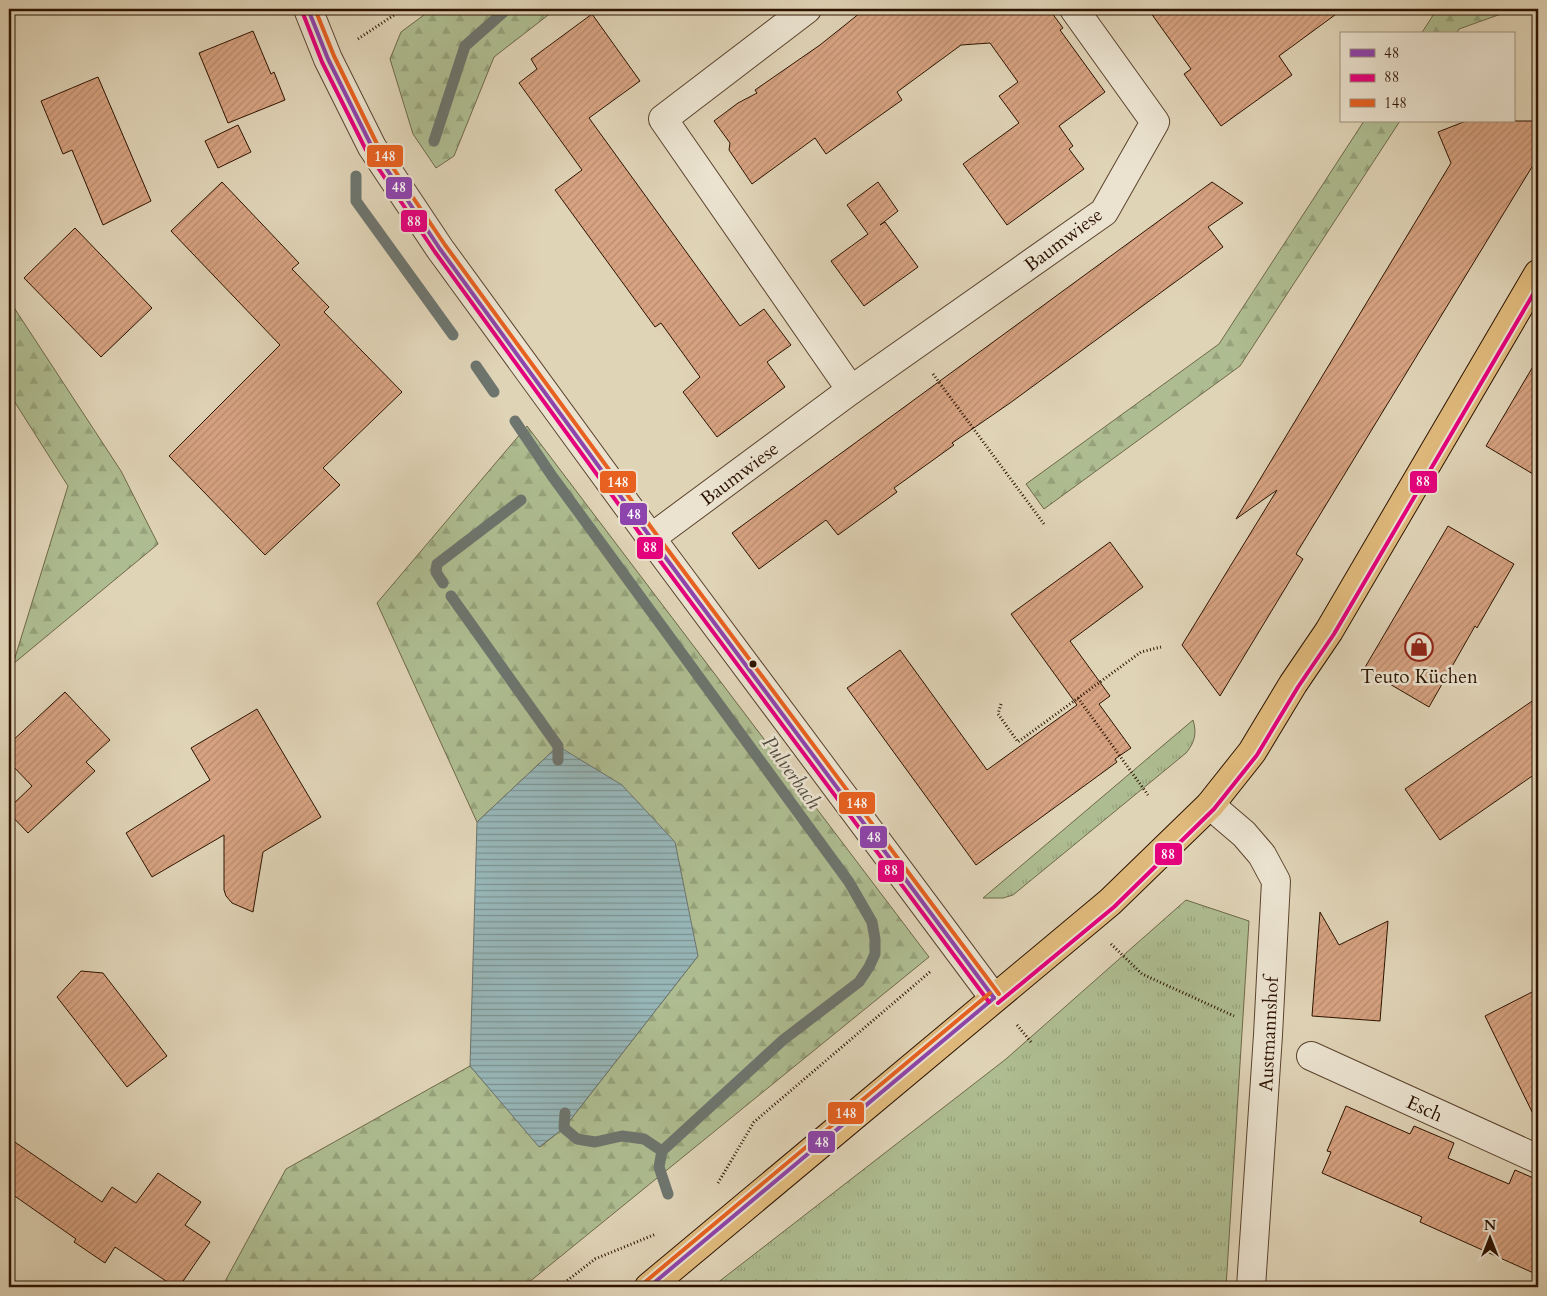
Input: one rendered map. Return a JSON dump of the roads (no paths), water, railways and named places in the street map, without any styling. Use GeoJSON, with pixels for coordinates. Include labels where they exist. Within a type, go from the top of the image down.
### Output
{"type":"FeatureCollection","features":[{"type":"Feature","properties":{"kind":"main road"},"geometry":{"type":"LineString","coordinates":[[649,1287],[1088,921],[1210,805],[1252,752],[1293,684],[1329,631],[1538,274]]}},
{"type":"Feature","properties":{"kind":"street"},"geometry":{"type":"LineString","coordinates":[[308,9],[328,59],[372,147],[440,249],[650,538],[994,998]]}},
{"type":"Feature","properties":{"kind":"street"},"geometry":{"type":"LineString","coordinates":[[808,9],[663,119],[851,390]]}},
{"type":"Feature","properties":{"kind":"street","name":"Baumwiese"},"geometry":{"type":"LineString","coordinates":[[650,538],[851,390],[1104,212],[1155,122],[1074,9]]}},
{"type":"Feature","properties":{"kind":"street","name":"Austmannshof"},"geometry":{"type":"LineString","coordinates":[[1210,805],[1244,834],[1262,854],[1276,881],[1251,1287]]}},
{"type":"Feature","properties":{"kind":"street","name":"Esch"},"geometry":{"type":"LineString","coordinates":[[1311,1056],[1538,1159]]}},
{"type":"Feature","properties":{"kind":"water"},"geometry":{"type":"Polygon","coordinates":[[[558,746],[622,785],[675,842],[698,956],[564,1128],[539,1147],[470,1066],[477,822],[558,746]]]}},
{"type":"Feature","properties":{"kind":"waterway","name":"Pulverbach"},"geometry":{"type":"LineString","coordinates":[[434,141],[465,46],[507,9]]}},
{"type":"Feature","properties":{"kind":"waterway","name":"Pulverbach"},"geometry":{"type":"LineString","coordinates":[[356,176],[356,201],[453,335]]}},
{"type":"Feature","properties":{"kind":"waterway","name":"Pulverbach"},"geometry":{"type":"LineString","coordinates":[[476,366],[494,392]]}},
{"type":"Feature","properties":{"kind":"waterway","name":"Pulverbach"},"geometry":{"type":"LineString","coordinates":[[515,421],[552,476],[849,882],[872,922],[875,954],[859,982],[783,1040],[662,1151],[659,1167],[668,1194]]}},
{"type":"Feature","properties":{"kind":"waterway"},"geometry":{"type":"LineString","coordinates":[[443,583],[436,572],[437,564],[521,500]]}},
{"type":"Feature","properties":{"kind":"waterway"},"geometry":{"type":"LineString","coordinates":[[451,596],[558,746],[558,760]]}},
{"type":"Feature","properties":{"kind":"waterway"},"geometry":{"type":"LineString","coordinates":[[565,1113],[564,1128],[577,1139],[595,1142],[622,1136],[644,1139],[662,1151]]}},
{"type":"Feature","properties":{"kind":"place","name":"Teuto Küchen"},"geometry":{"type":"Point","coordinates":[1419,647]}}]}
